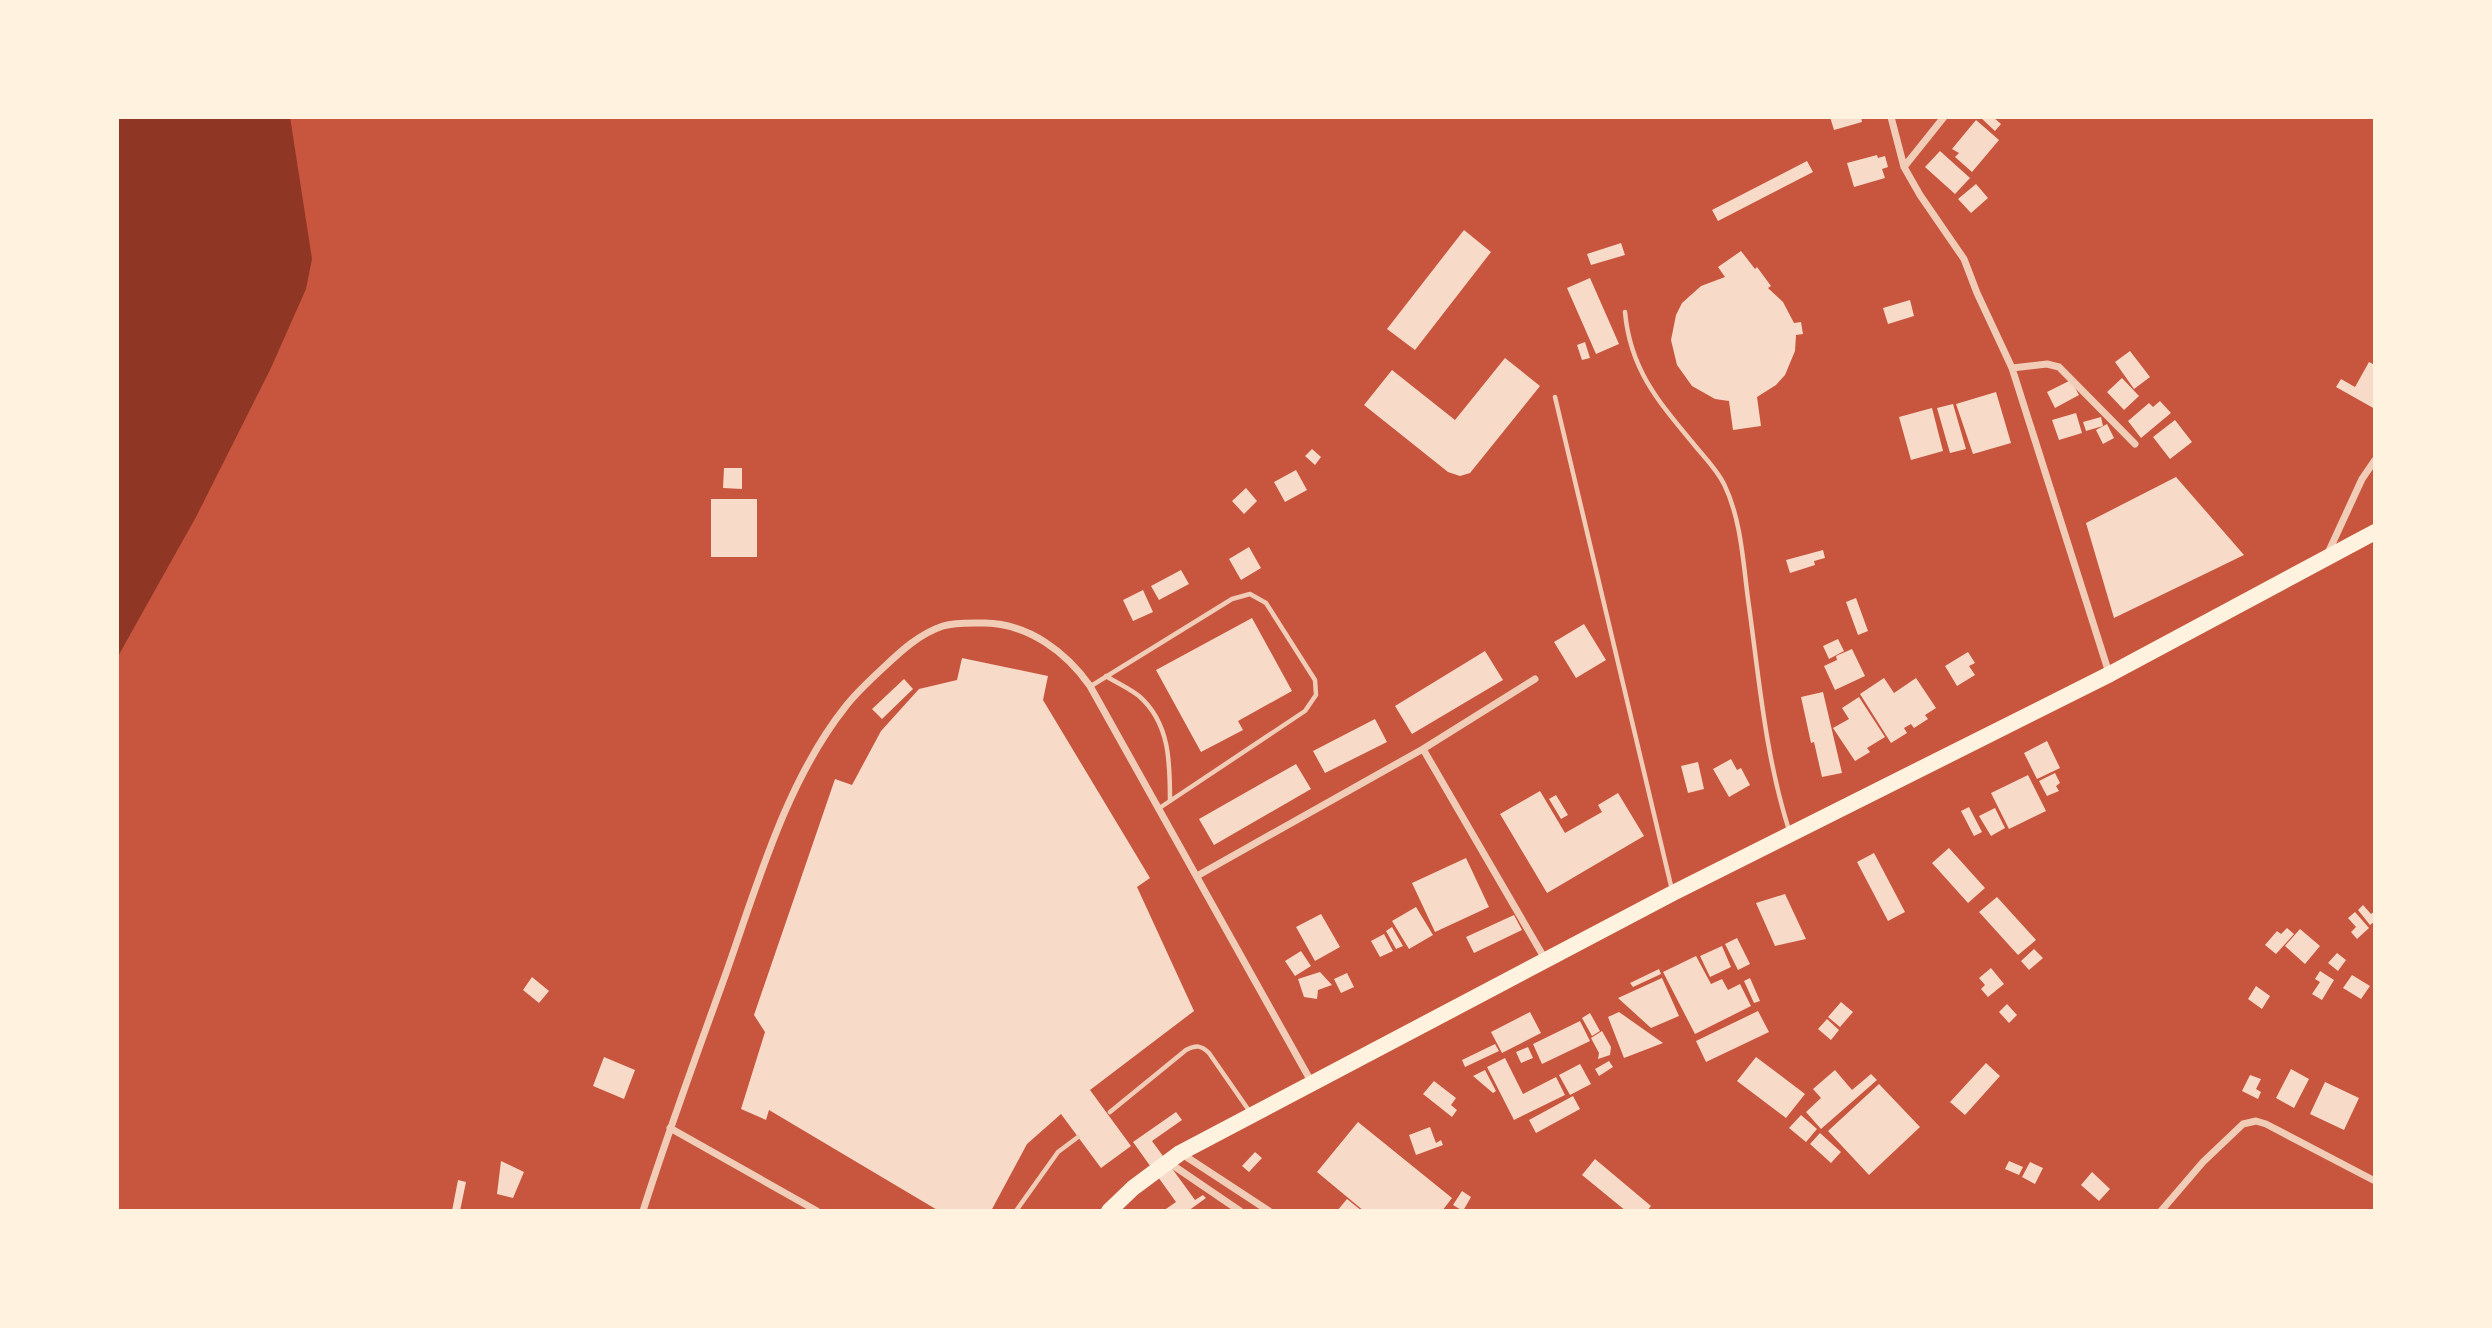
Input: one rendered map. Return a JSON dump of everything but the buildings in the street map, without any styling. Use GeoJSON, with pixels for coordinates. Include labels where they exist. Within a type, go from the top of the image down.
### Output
{"type":"FeatureCollection","features":[{"type":"Feature","properties":{"kind":"highway"},"geometry":{"type":"LineString","coordinates":[[1109,1211],[1133,1188],[1174,1157],[1252,1115],[1790,832],[2110,674],[2375,532]]}},
{"type":"Feature","properties":{"kind":"street"},"geometry":{"type":"LineString","coordinates":[[1891,117],[1904,167],[1964,259],[1976,293],[2012,368],[2110,674]]}},
{"type":"Feature","properties":{"kind":"street"},"geometry":{"type":"LineString","coordinates":[[1904,167],[1944,117]]}},
{"type":"Feature","properties":{"kind":"street"},"geometry":{"type":"LineString","coordinates":[[2012,368],[2047,364],[2059,367],[2135,444]]}},
{"type":"Feature","properties":{"kind":"street"},"geometry":{"type":"LineString","coordinates":[[2326,557],[2362,479],[2375,460]]}},
{"type":"Feature","properties":{"kind":"street"},"geometry":{"type":"LineString","coordinates":[[643,1211],[670,1128],[776,834],[804,771],[844,708],[859,691],[902,650],[924,635],[946,625],[996,624],[1049,644],[1076,666],[1090,686],[1312,1084]]}},
{"type":"Feature","properties":{"kind":"street"},"geometry":{"type":"LineString","coordinates":[[1197,877],[1423,749],[1535,679]]}},
{"type":"Feature","properties":{"kind":"street"},"geometry":{"type":"LineString","coordinates":[[1423,749],[1545,959]]}},
{"type":"Feature","properties":{"kind":"street"},"geometry":{"type":"LineString","coordinates":[[2161,1211],[2203,1162],[2243,1124],[2250,1121],[2266,1124],[2375,1181]]}},
{"type":"Feature","properties":{"kind":"street"},"geometry":{"type":"LineString","coordinates":[[670,1128],[817,1211]]}},
{"type":"Feature","properties":{"kind":"street"},"geometry":{"type":"LineString","coordinates":[[1174,1157],[1240,1211]]}},
{"type":"Feature","properties":{"kind":"street"},"geometry":{"type":"LineString","coordinates":[[1174,1157],[1269,1211]]}},
{"type":"Feature","properties":{"kind":"lane"},"geometry":{"type":"LineString","coordinates":[[1625,312],[1630,345],[1638,367],[1658,402],[1715,469],[1725,486],[1739,533],[1766,739],[1777,793],[1790,832]]}},
{"type":"Feature","properties":{"kind":"lane"},"geometry":{"type":"LineString","coordinates":[[1555,397],[1673,893]]}},
{"type":"Feature","properties":{"kind":"lane"},"geometry":{"type":"LineString","coordinates":[[1090,686],[1232,599],[1250,594],[1266,603],[1315,680],[1316,695],[1305,711],[1158,809]]}},
{"type":"Feature","properties":{"kind":"lane"},"geometry":{"type":"LineString","coordinates":[[1106,676],[1137,695],[1154,711],[1166,739],[1170,767],[1170,802]]}},
{"type":"Feature","properties":{"kind":"lane"},"geometry":{"type":"LineString","coordinates":[[1110,1112],[1186,1050],[1195,1046],[1203,1047],[1209,1053],[1252,1115]]}},
{"type":"Feature","properties":{"kind":"lane"},"geometry":{"type":"LineString","coordinates":[[1016,1211],[1058,1152],[1078,1137]]}},
{"type":"Feature","properties":{"kind":"shaded area"},"geometry":{"type":"Polygon","coordinates":[[[117,117],[290,117],[312,259],[306,289],[270,370],[196,517],[117,658],[117,117]]]}}]}
